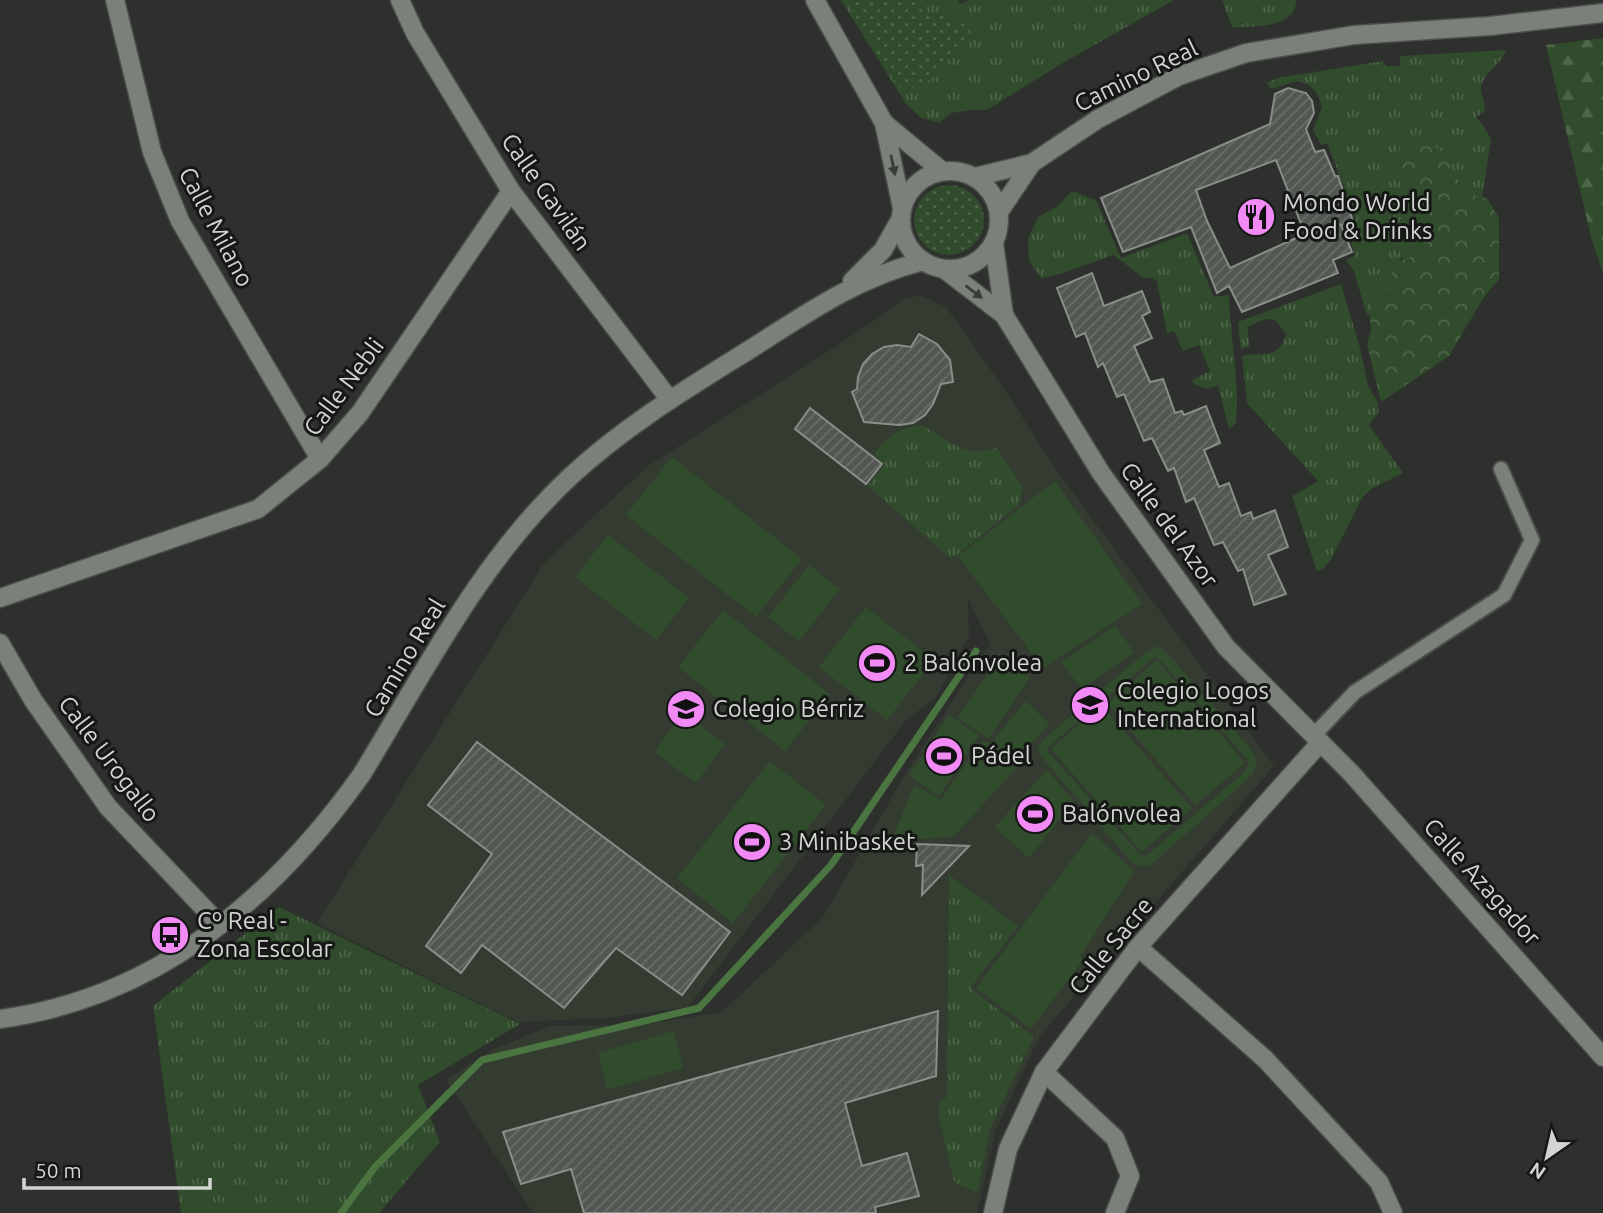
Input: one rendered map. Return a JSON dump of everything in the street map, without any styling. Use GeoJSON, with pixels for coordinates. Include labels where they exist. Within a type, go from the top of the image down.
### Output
{"type":"FeatureCollection","features":[{"type":"Feature","properties":{"kind":"street","name":"Calle Milano"},"geometry":{"type":"LineString","coordinates":[[115,0],[152,152],[180,221],[320,459]]}},
{"type":"Feature","properties":{"kind":"street","name":"Calle Gavilán"},"geometry":{"type":"LineString","coordinates":[[400,0],[415,33],[511,191],[670,400]]}},
{"type":"Feature","properties":{"kind":"street"},"geometry":{"type":"LineString","coordinates":[[815,0],[884,123],[906,243],[923,261],[943,269],[958,268],[972,264],[984,255],[998,234],[999,212],[990,192],[975,177],[965,173],[942,171],[929,175],[917,183],[908,194],[901,214]]}},
{"type":"Feature","properties":{"kind":"street","name":"Camino Real"},"geometry":{"type":"LineString","coordinates":[[975,177],[1032,163],[1098,119],[1179,76],[1246,53],[1354,35],[1490,26],[1603,13]]}},
{"type":"Feature","properties":{"kind":"street"},"geometry":{"type":"LineString","coordinates":[[884,123],[942,171]]}},
{"type":"Feature","properties":{"kind":"street","name":"Camino Real"},"geometry":{"type":"LineString","coordinates":[[999,212],[1032,163]]}},
{"type":"Feature","properties":{"kind":"street","name":"Calle Nebli"},"geometry":{"type":"LineString","coordinates":[[0,598],[258,509],[320,459],[360,413],[511,191]]}},
{"type":"Feature","properties":{"kind":"street","name":"Camino Real"},"geometry":{"type":"LineString","coordinates":[[842,291],[883,250],[901,214]]}},
{"type":"Feature","properties":{"kind":"street","name":"Calle del Azor"},"geometry":{"type":"LineString","coordinates":[[993,243],[1004,315]]}},
{"type":"Feature","properties":{"kind":"street","name":"Camino Real"},"geometry":{"type":"LineString","coordinates":[[0,1019],[41,1012],[132,982],[189,949],[220,925],[287,867],[342,802],[362,774],[480,581],[526,524],[571,476],[620,435],[670,400],[842,291],[891,269],[923,261]]}},
{"type":"Feature","properties":{"kind":"street","name":"Calle del Azor"},"geometry":{"type":"LineString","coordinates":[[943,269],[1004,315],[1101,473],[1226,647],[1317,739]]}},
{"type":"Feature","properties":{"kind":"street","name":"Calle Urogallo"},"geometry":{"type":"LineString","coordinates":[[0,643],[33,700],[108,807],[220,925]]}},
{"type":"Feature","properties":{"kind":"street","name":"Calle Sacre"},"geometry":{"type":"LineString","coordinates":[[993,1213],[1008,1149],[1044,1072],[1138,947],[1317,739]]}},
{"type":"Feature","properties":{"kind":"street","name":"Calle Azagador"},"geometry":{"type":"LineString","coordinates":[[1317,739],[1482,918],[1603,1057]]}},
{"type":"Feature","properties":{"kind":"street"},"geometry":{"type":"LineString","coordinates":[[1138,947],[1265,1059],[1379,1182],[1393,1213]]}},
{"type":"Feature","properties":{"kind":"street"},"geometry":{"type":"LineString","coordinates":[[1044,1072],[1115,1138],[1130,1176],[1115,1213]]}},
{"type":"Feature","properties":{"kind":"lane"},"geometry":{"type":"LineString","coordinates":[[1317,739],[1355,692],[1504,595],[1532,540],[1501,469]]}},
{"type":"Feature","properties":{"kind":"shaded area"},"geometry":{"type":"Polygon","coordinates":[[[920,295],[946,307],[1005,390],[1057,471],[1274,766],[1039,1037],[995,1132],[977,1213],[533,1213],[446,1080],[493,1049],[550,1026],[640,1025],[722,1012],[823,917],[903,778],[990,643],[968,599],[969,636],[935,699],[907,719],[688,1007],[607,1018],[517,1022],[317,923],[545,562],[648,466],[835,347],[905,299],[920,295]]]}},
{"type":"Feature","properties":{"kind":"green space"},"geometry":{"type":"Polygon","coordinates":[[[841,0],[958,0],[960,4],[969,0],[1174,0],[1061,64],[987,110],[951,113],[939,123],[920,117],[906,104],[841,0]]]}},
{"type":"Feature","properties":{"kind":"green space"},"geometry":{"type":"Polygon","coordinates":[[[845,0],[919,0],[932,16],[944,13],[970,28],[971,40],[965,49],[954,53],[931,79],[904,92],[845,0]]]}},
{"type":"Feature","properties":{"kind":"green space"},"geometry":{"type":"Polygon","coordinates":[[[1222,0],[1296,0],[1294,9],[1282,21],[1262,26],[1232,27],[1222,0]]]}},
{"type":"Feature","properties":{"kind":"green space"},"geometry":{"type":"Polygon","coordinates":[[[1603,38],[1603,273],[1592,241],[1546,45],[1603,38]]]}},
{"type":"Feature","properties":{"kind":"green space"},"geometry":{"type":"Polygon","coordinates":[[[1506,50],[1482,83],[1485,111],[1476,117],[1491,140],[1481,203],[1427,199],[1428,249],[1419,260],[1401,258],[1394,268],[1393,294],[1380,296],[1373,304],[1374,311],[1367,316],[1354,271],[1346,260],[1355,256],[1347,227],[1356,223],[1350,200],[1342,200],[1340,196],[1345,190],[1327,143],[1321,145],[1313,130],[1322,107],[1317,93],[1309,85],[1297,81],[1270,89],[1267,83],[1277,78],[1383,61],[1386,66],[1400,66],[1400,56],[1506,50]]]}},
{"type":"Feature","properties":{"kind":"green space"},"geometry":{"type":"Polygon","coordinates":[[[1416,134],[1447,155],[1465,196],[1487,198],[1499,218],[1499,279],[1484,297],[1449,356],[1381,402],[1367,344],[1371,330],[1369,311],[1382,292],[1390,290],[1393,263],[1414,256],[1424,249],[1423,202],[1391,164],[1405,139],[1416,134]]]}},
{"type":"Feature","properties":{"kind":"green space"},"geometry":{"type":"Polygon","coordinates":[[[956,185],[969,191],[978,200],[982,206],[982,234],[974,245],[963,253],[942,255],[924,245],[916,234],[914,213],[924,195],[935,187],[956,185]]]}},
{"type":"Feature","properties":{"kind":"green space"},"geometry":{"type":"Polygon","coordinates":[[[1072,191],[1096,200],[1121,258],[1187,233],[1214,297],[1229,295],[1237,407],[1236,423],[1229,429],[1218,385],[1208,389],[1194,384],[1192,380],[1210,371],[1199,345],[1183,351],[1174,331],[1167,333],[1157,281],[1143,278],[1114,255],[1041,278],[1029,261],[1028,239],[1038,217],[1057,207],[1072,191]]]}},
{"type":"Feature","properties":{"kind":"green space"},"geometry":{"type":"Polygon","coordinates":[[[1341,284],[1368,385],[1379,411],[1369,425],[1403,473],[1371,489],[1362,498],[1330,561],[1317,571],[1292,496],[1318,481],[1247,403],[1242,356],[1274,352],[1286,335],[1278,323],[1266,319],[1248,327],[1249,347],[1241,349],[1238,322],[1341,284]]]}},
{"type":"Feature","properties":{"kind":"green space"},"geometry":{"type":"Polygon","coordinates":[[[922,425],[966,450],[985,451],[997,448],[1023,488],[1019,505],[951,559],[868,486],[884,464],[874,454],[880,447],[894,433],[922,425]]]}},
{"type":"Feature","properties":{"kind":"green space"},"geometry":{"type":"Polygon","coordinates":[[[672,457],[802,559],[756,617],[626,515],[672,457]]]}},
{"type":"Feature","properties":{"kind":"green space"},"geometry":{"type":"Polygon","coordinates":[[[1055,481],[1142,604],[1043,668],[958,556],[1055,481]]]}},
{"type":"Feature","properties":{"kind":"green space"},"geometry":{"type":"Polygon","coordinates":[[[608,535],[689,598],[656,640],[575,577],[608,535]]]}},
{"type":"Feature","properties":{"kind":"green space"},"geometry":{"type":"Polygon","coordinates":[[[809,565],[840,589],[799,641],[768,617],[809,565]]]}},
{"type":"Feature","properties":{"kind":"green space","name":"2 Balónvolea"},"geometry":{"type":"Polygon","coordinates":[[[866,607],[934,660],[887,720],[819,667],[866,607]]]}},
{"type":"Feature","properties":{"kind":"green space"},"geometry":{"type":"Polygon","coordinates":[[[723,610],[830,694],[785,751],[678,667],[723,610]]]}},
{"type":"Feature","properties":{"kind":"green space"},"geometry":{"type":"Polygon","coordinates":[[[1115,626],[1134,652],[1082,689],[1061,662],[1115,626]]]}},
{"type":"Feature","properties":{"kind":"green space"},"geometry":{"type":"Polygon","coordinates":[[[1159,646],[1170,656],[1249,747],[1256,763],[1248,779],[1151,865],[1145,867],[1132,863],[1040,755],[1038,747],[1147,651],[1159,646]],[[1155,657],[1048,747],[1048,752],[1140,854],[1146,856],[1241,775],[1248,766],[1248,760],[1155,657]]]}},
{"type":"Feature","properties":{"kind":"green space"},"geometry":{"type":"Polygon","coordinates":[[[999,657],[1030,677],[989,739],[958,718],[999,657]]]}},
{"type":"Feature","properties":{"kind":"green space"},"geometry":{"type":"Polygon","coordinates":[[[1157,660],[1245,763],[1195,805],[1107,703],[1157,660]]]}},
{"type":"Feature","properties":{"kind":"green space"},"geometry":{"type":"Polygon","coordinates":[[[1026,701],[1050,725],[1027,750],[1023,761],[953,837],[892,840],[914,785],[941,799],[982,741],[991,743],[1026,701]]]}},
{"type":"Feature","properties":{"kind":"green space"},"geometry":{"type":"Polygon","coordinates":[[[1101,705],[1192,808],[1142,852],[1051,749],[1101,705]]]}},
{"type":"Feature","properties":{"kind":"green space"},"geometry":{"type":"Polygon","coordinates":[[[683,713],[725,744],[696,783],[654,752],[683,713]]]}},
{"type":"Feature","properties":{"kind":"green space","name":"Pádel"},"geometry":{"type":"Polygon","coordinates":[[[949,715],[979,735],[939,796],[909,776],[949,715]]]}},
{"type":"Feature","properties":{"kind":"green space","name":"3 Minibasket"},"geometry":{"type":"Polygon","coordinates":[[[770,761],[826,805],[733,923],[677,878],[770,761]]]}},
{"type":"Feature","properties":{"kind":"green space","name":"Balónvolea"},"geometry":{"type":"Polygon","coordinates":[[[1047,770],[1074,801],[1029,858],[995,827],[1047,770]]]}},
{"type":"Feature","properties":{"kind":"green space"},"geometry":{"type":"Polygon","coordinates":[[[1092,833],[1134,871],[1080,957],[1083,960],[1031,1029],[976,988],[1092,833]]]}},
{"type":"Feature","properties":{"kind":"green space"},"geometry":{"type":"Polygon","coordinates":[[[949,875],[1018,926],[970,988],[1034,1037],[990,1128],[978,1193],[954,1182],[939,1119],[939,1102],[947,1097],[949,875]]]}},
{"type":"Feature","properties":{"kind":"green space"},"geometry":{"type":"Polygon","coordinates":[[[279,907],[520,1024],[418,1085],[440,1142],[379,1213],[181,1213],[153,1006],[279,907]]]}},
{"type":"Feature","properties":{"kind":"green space"},"geometry":{"type":"Polygon","coordinates":[[[674,1031],[683,1068],[607,1090],[598,1053],[674,1031]]]}},
{"type":"Feature","properties":{"kind":"building"},"geometry":{"type":"Polygon","coordinates":[[[1288,88],[1306,93],[1312,101],[1314,113],[1306,129],[1315,152],[1324,150],[1335,176],[1338,176],[1353,221],[1341,225],[1352,252],[1333,260],[1338,273],[1242,312],[1229,286],[1217,293],[1191,227],[1123,252],[1101,198],[1270,124],[1275,94],[1288,88]],[[1276,160],[1196,190],[1207,221],[1230,268],[1305,234],[1276,160]]]}},
{"type":"Feature","properties":{"kind":"building"},"geometry":{"type":"Polygon","coordinates":[[[1092,273],[1104,306],[1142,291],[1150,312],[1142,316],[1152,338],[1134,346],[1150,382],[1163,379],[1175,413],[1182,411],[1184,415],[1206,406],[1220,443],[1204,450],[1219,487],[1229,483],[1241,516],[1251,512],[1253,519],[1275,510],[1288,547],[1268,555],[1286,594],[1254,605],[1243,569],[1238,571],[1223,542],[1214,545],[1194,498],[1186,502],[1174,468],[1168,471],[1152,438],[1144,441],[1124,394],[1117,397],[1103,363],[1098,367],[1085,333],[1076,337],[1057,288],[1092,273]]]}},
{"type":"Feature","properties":{"kind":"building"},"geometry":{"type":"Polygon","coordinates":[[[919,334],[937,344],[950,360],[953,382],[941,384],[933,404],[925,415],[913,423],[899,425],[864,422],[852,392],[857,389],[863,364],[872,354],[884,347],[911,347],[919,334]]]}},
{"type":"Feature","properties":{"kind":"building"},"geometry":{"type":"Polygon","coordinates":[[[810,408],[882,464],[866,484],[795,429],[810,408]]]}},
{"type":"Feature","properties":{"kind":"building"},"geometry":{"type":"Polygon","coordinates":[[[477,742],[730,932],[682,995],[616,948],[564,1008],[482,945],[461,973],[426,946],[492,854],[428,805],[477,742]]]}},
{"type":"Feature","properties":{"kind":"building"},"geometry":{"type":"Polygon","coordinates":[[[917,844],[969,846],[922,895],[923,865],[916,866],[917,844]]]}},
{"type":"Feature","properties":{"kind":"building"},"geometry":{"type":"Polygon","coordinates":[[[938,1011],[936,1076],[845,1103],[862,1166],[907,1153],[919,1196],[875,1207],[876,1213],[584,1213],[571,1169],[521,1184],[503,1132],[938,1011]]]}},
{"type":"Feature","properties":{"kind":"waterway"},"geometry":{"type":"LineString","coordinates":[[341,1213],[375,1167],[482,1060],[699,1008],[831,865],[976,651]]}},
{"type":"Feature","properties":{"kind":"place","name":"Mondo World Food & Drinks"},"geometry":{"type":"Point","coordinates":[1256,217]}},
{"type":"Feature","properties":{"kind":"place","name":"2 Balónvolea"},"geometry":{"type":"Point","coordinates":[877,663]}},
{"type":"Feature","properties":{"kind":"place","name":"Colegio Logos International"},"geometry":{"type":"Point","coordinates":[1090,705]}},
{"type":"Feature","properties":{"kind":"place","name":"Colegio Bérriz"},"geometry":{"type":"Point","coordinates":[686,709]}},
{"type":"Feature","properties":{"kind":"place","name":"Pádel"},"geometry":{"type":"Point","coordinates":[944,756]}},
{"type":"Feature","properties":{"kind":"place","name":"Balónvolea"},"geometry":{"type":"Point","coordinates":[1035,814]}},
{"type":"Feature","properties":{"kind":"place","name":"3 Minibasket"},"geometry":{"type":"Point","coordinates":[752,842]}},
{"type":"Feature","properties":{"kind":"place","name":"Cº Real - Zona Escolar"},"geometry":{"type":"Point","coordinates":[170,935]}}]}
